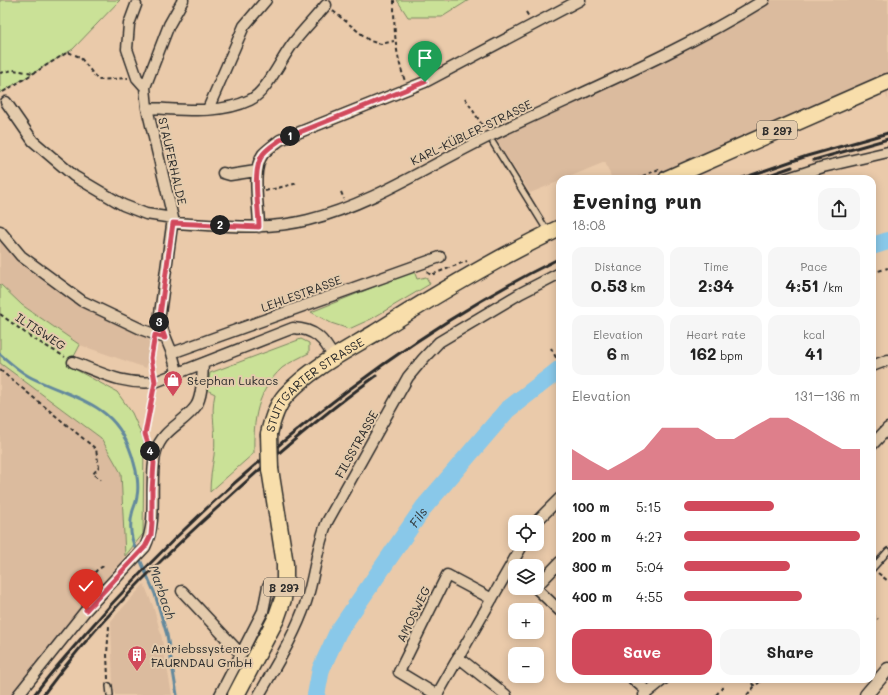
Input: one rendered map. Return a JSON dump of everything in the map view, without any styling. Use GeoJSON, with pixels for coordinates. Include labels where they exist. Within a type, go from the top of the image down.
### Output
{"type":"FeatureCollection","features":[{"type":"Feature","properties":{"kind":"main road","name":"B 297"},"geometry":{"type":"LineString","coordinates":[[676,175],[888,82]]}},
{"type":"Feature","properties":{"kind":"main road","name":"STUTTGARTER STRASSE"},"geometry":{"type":"LineString","coordinates":[[236,695],[276,619],[284,593],[285,564],[270,469],[269,434],[274,414],[285,396],[300,382],[334,356],[459,281],[554,230]]}},
{"type":"Feature","properties":{"kind":"street"},"geometry":{"type":"LineString","coordinates":[[136,5],[129,24],[127,49],[137,78],[145,87],[169,25],[183,0]]}},
{"type":"Feature","properties":{"kind":"street"},"geometry":{"type":"LineString","coordinates":[[208,109],[244,26],[266,0]]}},
{"type":"Feature","properties":{"kind":"street"},"geometry":{"type":"LineString","coordinates":[[259,227],[256,171],[264,153],[280,140],[425,82],[487,51],[580,0]]}},
{"type":"Feature","properties":{"kind":"street","name":"KARL-KÜBLER-STRASSE"},"geometry":{"type":"LineString","coordinates":[[3,98],[33,141],[74,176],[123,205],[146,214],[173,220],[259,227],[308,220],[376,194],[489,137],[671,52],[764,0]]}},
{"type":"Feature","properties":{"kind":"street"},"geometry":{"type":"LineString","coordinates":[[147,108],[208,109],[231,107],[252,99],[270,80],[294,42],[326,5]]}},
{"type":"Feature","properties":{"kind":"street","name":"STAUFERHALDE"},"geometry":{"type":"LineString","coordinates":[[145,87],[147,108],[173,220],[159,322],[160,336],[172,353],[177,372]]}},
{"type":"Feature","properties":{"kind":"street"},"geometry":{"type":"LineString","coordinates":[[798,175],[823,167],[888,152]]}},
{"type":"Feature","properties":{"kind":"street"},"geometry":{"type":"LineString","coordinates":[[223,173],[230,175],[256,171]]}},
{"type":"Feature","properties":{"kind":"street"},"geometry":{"type":"LineString","coordinates":[[0,231],[21,256],[82,301],[160,336]]}},
{"type":"Feature","properties":{"kind":"street","name":"LEHLESTRASSE"},"geometry":{"type":"LineString","coordinates":[[172,353],[440,257]]}},
{"type":"Feature","properties":{"kind":"street","name":"FILSSTRASSE"},"geometry":{"type":"LineString","coordinates":[[259,695],[297,627],[307,601],[319,542],[327,522],[408,377],[422,358],[440,342],[521,293],[556,275]]}},
{"type":"Feature","properties":{"kind":"street"},"geometry":{"type":"LineString","coordinates":[[73,362],[112,379],[135,383],[155,382],[177,372],[203,364],[293,328],[306,329],[316,334],[334,356]]}},
{"type":"Feature","properties":{"kind":"street"},"geometry":{"type":"LineString","coordinates":[[876,364],[888,360]]}},
{"type":"Feature","properties":{"kind":"street"},"geometry":{"type":"LineString","coordinates":[[18,695],[81,616],[145,547],[151,535],[154,463],[159,443],[164,434],[185,419],[197,404],[201,387],[203,364]]}},
{"type":"Feature","properties":{"kind":"street"},"geometry":{"type":"LineString","coordinates":[[876,441],[888,428]]}},
{"type":"Feature","properties":{"kind":"street"},"geometry":{"type":"LineString","coordinates":[[543,515],[556,502]]}},
{"type":"Feature","properties":{"kind":"street"},"geometry":{"type":"LineString","coordinates":[[544,579],[556,566]]}},
{"type":"Feature","properties":{"kind":"street","name":"AMOSWEG"},"geometry":{"type":"LineString","coordinates":[[437,695],[399,672],[447,575],[492,599]]}},
{"type":"Feature","properties":{"kind":"street"},"geometry":{"type":"LineString","coordinates":[[437,695],[492,599],[508,576]]}},
{"type":"Feature","properties":{"kind":"street"},"geometry":{"type":"LineString","coordinates":[[220,695],[263,611],[268,586]]}},
{"type":"Feature","properties":{"kind":"street"},"geometry":{"type":"LineString","coordinates":[[182,591],[241,654]]}},
{"type":"Feature","properties":{"kind":"street"},"geometry":{"type":"LineString","coordinates":[[544,595],[556,607]]}},
{"type":"Feature","properties":{"kind":"street"},"geometry":{"type":"LineString","coordinates":[[458,657],[506,695]]}},
{"type":"Feature","properties":{"kind":"street"},"geometry":{"type":"LineString","coordinates":[[866,695],[888,669]]}},
{"type":"Feature","properties":{"kind":"street"},"geometry":{"type":"LineString","coordinates":[[636,683],[646,694],[659,683]]}},
{"type":"Feature","properties":{"kind":"lane"},"geometry":{"type":"LineString","coordinates":[[492,143],[554,230]]}},
{"type":"Feature","properties":{"kind":"lane"},"geometry":{"type":"LineString","coordinates":[[876,568],[888,551]]}},
{"type":"Feature","properties":{"kind":"lane"},"geometry":{"type":"LineString","coordinates":[[109,686],[110,695]]}},
{"type":"Feature","properties":{"kind":"path"},"geometry":{"type":"LineString","coordinates":[[394,0],[394,42],[398,62],[408,89]]}},
{"type":"Feature","properties":{"kind":"path"},"geometry":{"type":"LineString","coordinates":[[326,5],[370,41],[381,44],[394,42]]}},
{"type":"Feature","properties":{"kind":"path"},"geometry":{"type":"LineString","coordinates":[[3,98],[35,73],[68,52],[80,57],[98,80],[137,78]]}},
{"type":"Feature","properties":{"kind":"path"},"geometry":{"type":"LineString","coordinates":[[0,74],[13,70],[35,73]]}},
{"type":"Feature","properties":{"kind":"path"},"geometry":{"type":"LineString","coordinates":[[465,98],[485,131]]}},
{"type":"Feature","properties":{"kind":"path"},"geometry":{"type":"LineString","coordinates":[[258,193],[298,183]]}},
{"type":"Feature","properties":{"kind":"path"},"geometry":{"type":"LineString","coordinates":[[419,265],[431,275],[461,264]]}},
{"type":"Feature","properties":{"kind":"path"},"geometry":{"type":"LineString","coordinates":[[876,271],[888,268]]}},
{"type":"Feature","properties":{"kind":"path","name":"ILTISWEG"},"geometry":{"type":"LineString","coordinates":[[0,314],[32,338],[73,362]]}},
{"type":"Feature","properties":{"kind":"path"},"geometry":{"type":"LineString","coordinates":[[154,463],[145,434],[155,382],[151,358],[160,336]]}},
{"type":"Feature","properties":{"kind":"path"},"geometry":{"type":"LineString","coordinates":[[552,349],[556,357]]}},
{"type":"Feature","properties":{"kind":"path"},"geometry":{"type":"LineString","coordinates":[[0,370],[96,449],[99,466],[93,474],[101,480]]}},
{"type":"Feature","properties":{"kind":"path"},"geometry":{"type":"LineString","coordinates":[[84,602],[80,597],[80,590],[98,570],[105,565]]}},
{"type":"Feature","properties":{"kind":"path"},"geometry":{"type":"LineString","coordinates":[[876,572],[888,581]]}},
{"type":"Feature","properties":{"kind":"path"},"geometry":{"type":"LineString","coordinates":[[109,626],[107,654],[109,686]]}},
{"type":"Feature","properties":{"kind":"path"},"geometry":{"type":"LineString","coordinates":[[751,683],[755,686]]}},
{"type":"Feature","properties":{"kind":"path"},"geometry":{"type":"LineString","coordinates":[[747,695],[758,683]]}},
{"type":"Feature","properties":{"kind":"path"},"geometry":{"type":"LineString","coordinates":[[716,695],[724,686]]}},
{"type":"Feature","properties":{"kind":"shaded area"},"geometry":{"type":"Polygon","coordinates":[[[771,0],[888,0],[888,100],[879,77],[662,175],[610,175],[605,162],[574,175],[556,175],[556,183],[530,193],[495,138],[722,26],[771,0]]]}},
{"type":"Feature","properties":{"kind":"shaded area"},"geometry":{"type":"Polygon","coordinates":[[[0,240],[16,260],[76,304],[155,343],[146,368],[80,345],[22,305],[9,294],[0,284],[0,240]]]}},
{"type":"Feature","properties":{"kind":"shaded area"},"geometry":{"type":"Polygon","coordinates":[[[0,363],[101,438],[121,473],[125,556],[11,695],[0,695],[0,363]]]}},
{"type":"Feature","properties":{"kind":"shaded area"},"geometry":{"type":"Polygon","coordinates":[[[144,584],[153,606],[161,634],[172,695],[115,695],[113,685],[111,621],[144,584]]]}},
{"type":"Feature","properties":{"kind":"green space"},"geometry":{"type":"Polygon","coordinates":[[[0,0],[120,0],[73,49],[0,93],[0,0]]]}},
{"type":"Feature","properties":{"kind":"green space"},"geometry":{"type":"Polygon","coordinates":[[[397,0],[469,0],[442,17],[408,17],[397,0]]]}},
{"type":"Feature","properties":{"kind":"green space"},"geometry":{"type":"Polygon","coordinates":[[[414,271],[417,279],[426,277],[430,284],[371,319],[349,329],[331,323],[311,312],[414,271]]]}},
{"type":"Feature","properties":{"kind":"green space"},"geometry":{"type":"Polygon","coordinates":[[[0,284],[22,305],[80,345],[69,366],[117,392],[132,413],[144,440],[143,534],[125,556],[121,473],[101,438],[0,363],[0,284]]]}},
{"type":"Feature","properties":{"kind":"green space"},"geometry":{"type":"Polygon","coordinates":[[[301,339],[309,343],[309,353],[282,368],[267,386],[262,396],[258,407],[254,429],[254,453],[210,492],[215,447],[213,409],[215,394],[207,390],[210,373],[301,339]]]}},
{"type":"Feature","properties":{"kind":"waterway","name":"Fils"},"geometry":{"type":"LineString","coordinates":[[876,245],[888,241]]}},
{"type":"Feature","properties":{"kind":"waterway","name":"Marbach"},"geometry":{"type":"LineString","coordinates":[[0,354],[28,376],[81,399],[95,407],[108,416],[118,428],[127,443],[137,475],[138,492],[131,519],[132,538],[137,552]]}},
{"type":"Feature","properties":{"kind":"waterway","name":"Fils"},"geometry":{"type":"LineString","coordinates":[[316,695],[321,669],[338,632],[424,507],[507,410],[556,372]]}},
{"type":"Feature","properties":{"kind":"waterway","name":"Marbach"},"geometry":{"type":"LineString","coordinates":[[139,557],[155,594],[167,635],[177,695]]}},
{"type":"Feature","properties":{"kind":"railway"},"geometry":{"type":"LineString","coordinates":[[752,175],[807,156],[888,133]]}},
{"type":"Feature","properties":{"kind":"railway"},"geometry":{"type":"LineString","coordinates":[[814,160],[888,139]]}},
{"type":"Feature","properties":{"kind":"railway"},"geometry":{"type":"LineString","coordinates":[[769,175],[792,167]]}},
{"type":"Feature","properties":{"kind":"railway"},"geometry":{"type":"LineString","coordinates":[[34,695],[100,617],[160,553],[208,507],[290,436],[332,402],[420,339],[465,310],[556,260]]}},
{"type":"Feature","properties":{"kind":"railway"},"geometry":{"type":"LineString","coordinates":[[43,695],[103,621],[169,553],[235,491],[274,457],[334,407],[376,376]]}},
{"type":"Feature","properties":{"kind":"place","name":"Stephan Lukacs"},"geometry":{"type":"Point","coordinates":[173,397]}},
{"type":"Feature","properties":{"kind":"place","name":"Antriebssysteme FAURNDAU GmbH"},"geometry":{"type":"Point","coordinates":[137,672]}},
{"type":"Feature","properties":{"kind":"route"},"geometry":{"type":"LineString","coordinates":[[86,610],[145,547],[151,535],[154,463],[145,434],[152,406],[155,382],[151,358],[155,335],[165,338],[159,322],[173,223],[259,227],[256,171],[264,153],[280,140],[425,82]]}}]}
